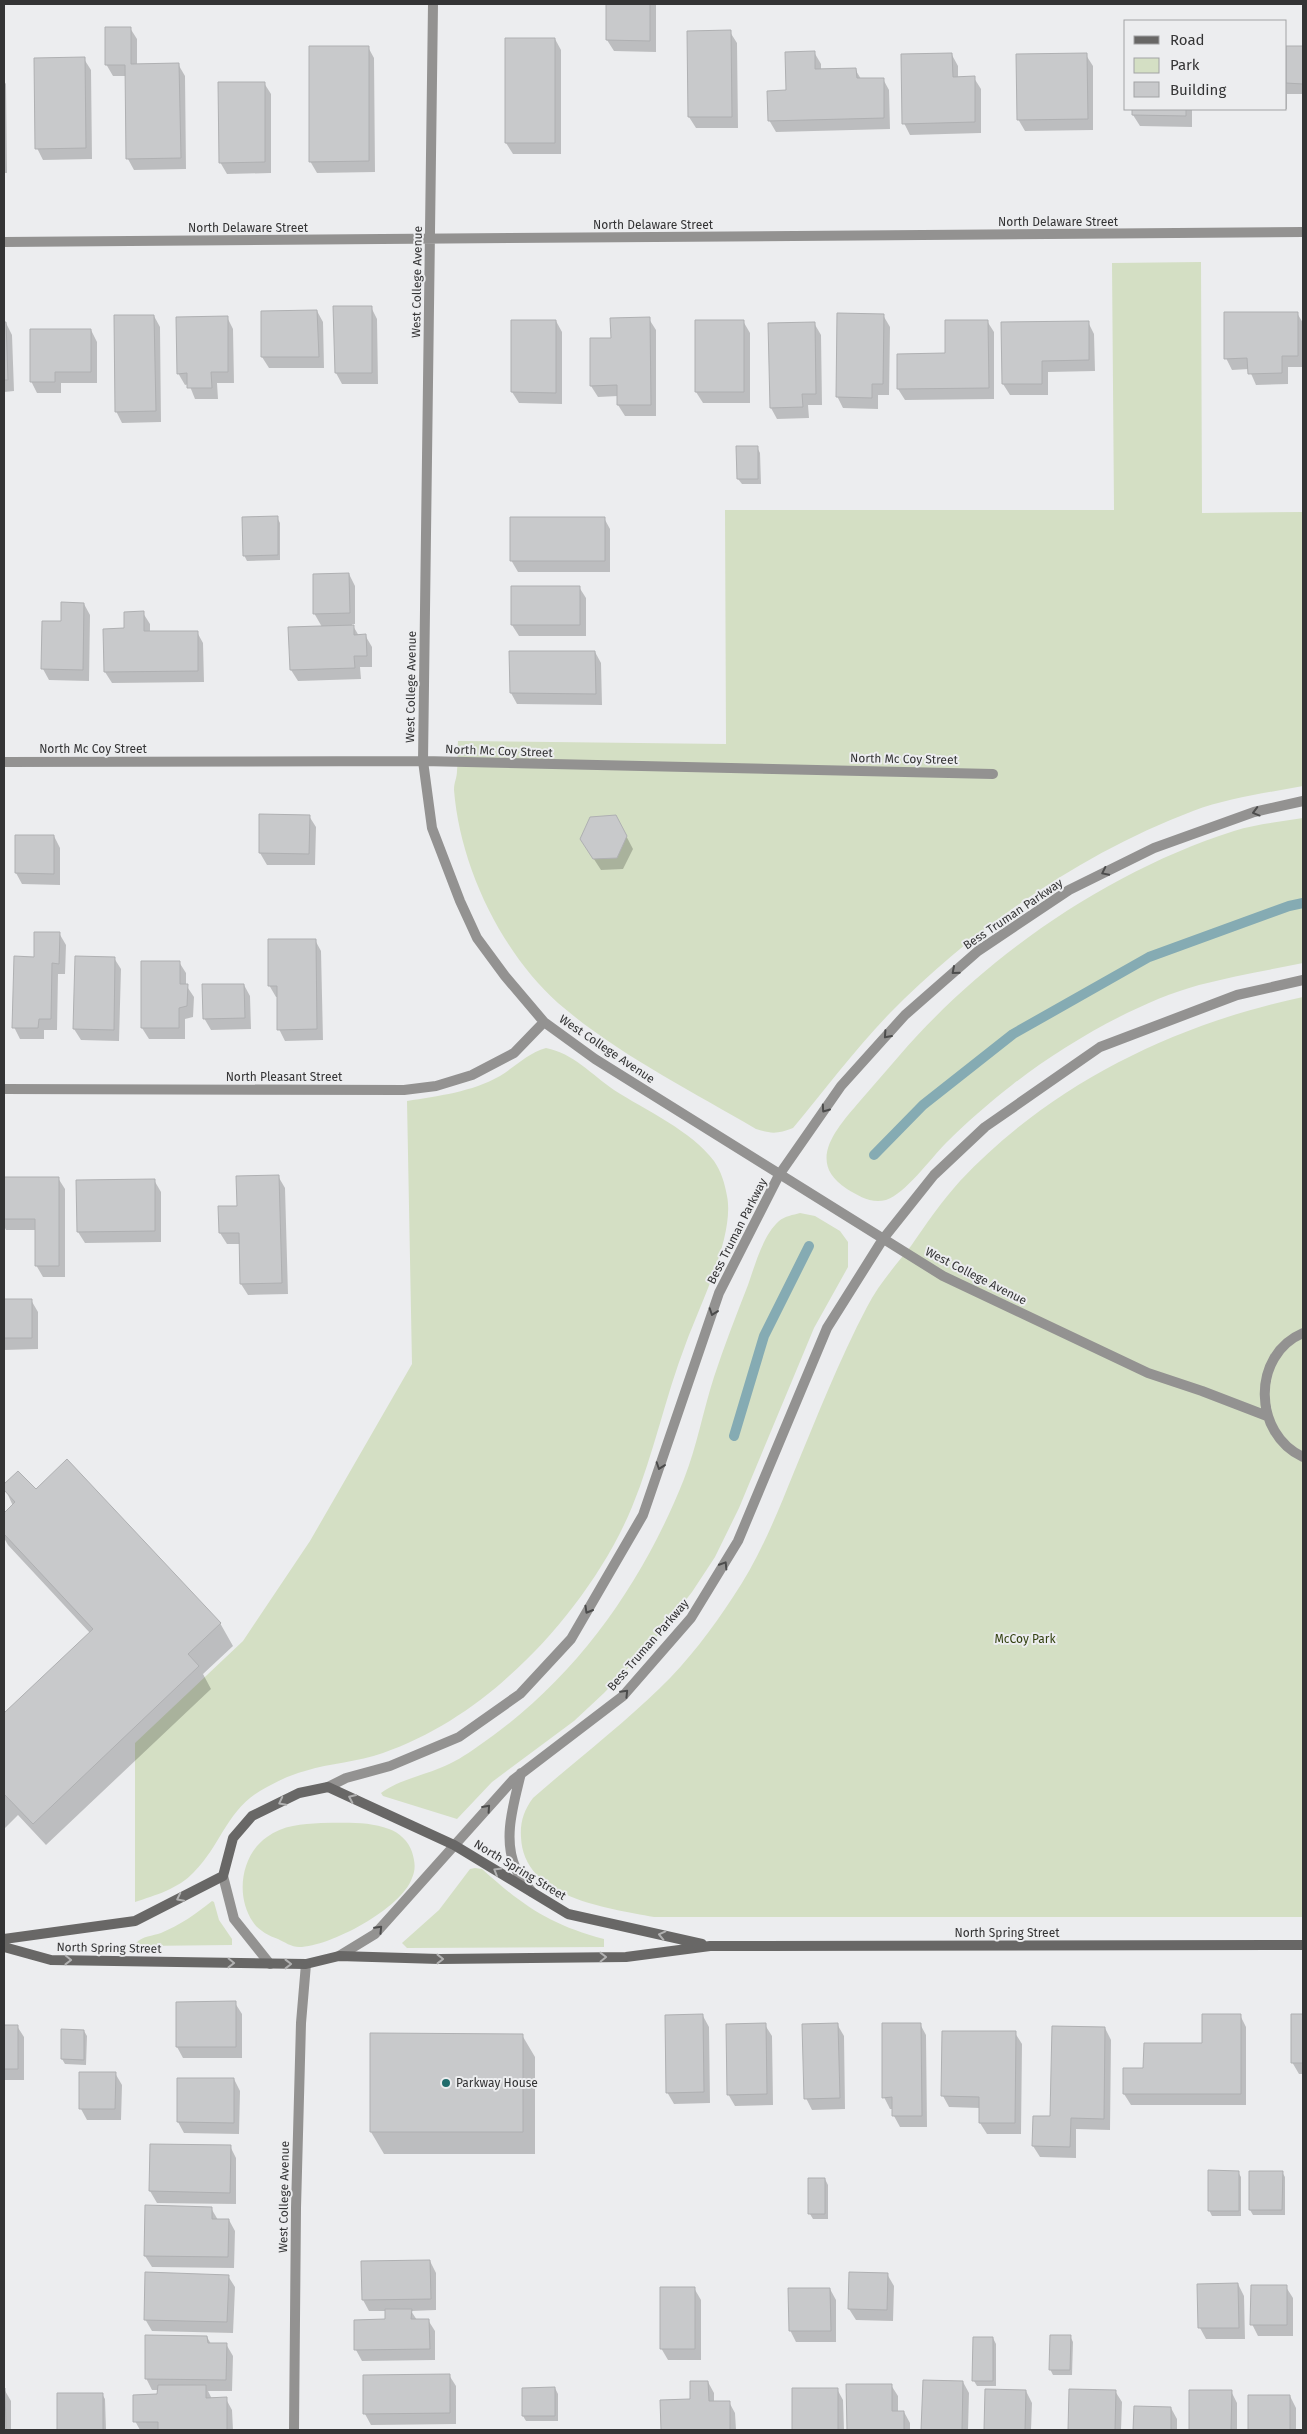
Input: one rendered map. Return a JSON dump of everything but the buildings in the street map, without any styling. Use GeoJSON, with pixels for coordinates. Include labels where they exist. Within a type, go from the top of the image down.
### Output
{"type":"FeatureCollection","features":[{"type":"Feature","properties":{"kind":"street","name":"West College Avenue"},"geometry":{"type":"LineString","coordinates":[[433,4],[423,761],[432,828],[460,901],[477,938],[504,976],[544,1022],[595,1059],[943,1276],[1148,1373],[1267,1416]]}},
{"type":"Feature","properties":{"kind":"street","name":"North Delaware Street"},"geometry":{"type":"LineString","coordinates":[[4,242],[1303,232]]}},
{"type":"Feature","properties":{"kind":"street","name":"North Mc Coy Street"},"geometry":{"type":"LineString","coordinates":[[4,762],[423,761],[993,774]]}},
{"type":"Feature","properties":{"kind":"street","name":"Bess Truman Parkway"},"geometry":{"type":"LineString","coordinates":[[328,1787],[346,1778],[390,1766],[459,1737],[520,1694],[571,1639],[643,1515],[719,1293],[779,1175],[841,1086],[905,1014],[978,951],[1068,890],[1154,848],[1254,812],[1303,801]]}},
{"type":"Feature","properties":{"kind":"street","name":"Bess Truman Parkway"},"geometry":{"type":"LineString","coordinates":[[339,1956],[375,1934],[521,1773],[623,1696],[691,1618],[738,1541],[827,1328],[883,1239],[934,1175],[985,1127],[1100,1047],[1236,995],[1303,980]]}},
{"type":"Feature","properties":{"kind":"street","name":"North Pleasant Street"},"geometry":{"type":"LineString","coordinates":[[4,1089],[404,1090],[436,1086],[472,1075],[514,1053],[544,1022]]}},
{"type":"Feature","properties":{"kind":"street"},"geometry":{"type":"LineString","coordinates":[[1303,1332],[1278,1351],[1267,1371],[1264,1394],[1267,1416],[1278,1437],[1294,1453],[1303,1457]]}},
{"type":"Feature","properties":{"kind":"street"},"geometry":{"type":"LineString","coordinates":[[521,1773],[510,1822],[510,1846],[516,1869],[532,1892]]}},
{"type":"Feature","properties":{"kind":"street","name":"North Spring Street"},"geometry":{"type":"LineString","coordinates":[[328,1787],[454,1845],[568,1914],[710,1946]]}},
{"type":"Feature","properties":{"kind":"street"},"geometry":{"type":"LineString","coordinates":[[270,1964],[234,1919],[223,1876],[233,1838],[252,1816],[299,1793],[328,1787]]}},
{"type":"Feature","properties":{"kind":"street","name":"North Spring Street"},"geometry":{"type":"LineString","coordinates":[[4,1939],[135,1921],[223,1876]]}},
{"type":"Feature","properties":{"kind":"street","name":"North Spring Street"},"geometry":{"type":"LineString","coordinates":[[4,1947],[52,1960],[306,1964],[339,1956],[439,1959],[626,1957],[710,1946],[1303,1945]]}},
{"type":"Feature","properties":{"kind":"street","name":"West College Avenue"},"geometry":{"type":"LineString","coordinates":[[294,2430],[296,2208],[301,2023],[306,1964]]}},
{"type":"Feature","properties":{"kind":"green space"},"geometry":{"type":"Polygon","coordinates":[[[1201,262],[1202,513],[1303,512],[1303,786],[1233,799],[1193,811],[1151,828],[1110,849],[1070,871],[1031,896],[957,951],[923,981],[865,1041],[793,1128],[783,1131],[774,1133],[756,1129],[629,1055],[558,1003],[537,982],[519,959],[487,906],[475,877],[458,819],[454,790],[457,773],[458,741],[726,744],[725,510],[1114,510],[1112,263],[1201,262]]]}},
{"type":"Feature","properties":{"kind":"green space"},"geometry":{"type":"Polygon","coordinates":[[[1303,818],[1303,963],[1199,985],[1151,1002],[1101,1026],[1054,1055],[1003,1092],[954,1136],[901,1191],[886,1200],[875,1201],[865,1199],[847,1189],[835,1179],[828,1168],[827,1156],[829,1145],[842,1122],[933,1020],[969,985],[1009,952],[1051,921],[1140,869],[1187,848],[1234,831],[1303,818]]]}},
{"type":"Feature","properties":{"kind":"green space","name":"McCoy Park"},"geometry":{"type":"Polygon","coordinates":[[[1303,997],[1303,1917],[654,1917],[592,1904],[571,1897],[552,1887],[536,1874],[525,1858],[521,1837],[522,1821],[533,1798],[660,1688],[690,1656],[725,1609],[751,1567],[767,1536],[838,1368],[871,1299],[960,1181],[996,1146],[1034,1115],[1075,1087],[1118,1063],[1162,1042],[1208,1024],[1255,1009],[1303,997]]]}},
{"type":"Feature","properties":{"kind":"green space"},"geometry":{"type":"Polygon","coordinates":[[[546,1048],[565,1055],[582,1065],[614,1090],[693,1140],[714,1161],[722,1178],[727,1196],[726,1230],[715,1270],[679,1363],[640,1487],[622,1530],[595,1576],[563,1620],[527,1659],[481,1700],[450,1721],[400,1746],[373,1756],[299,1773],[260,1791],[239,1809],[203,1862],[188,1878],[166,1891],[135,1902],[135,1743],[243,1641],[310,1541],[412,1364],[407,1101],[455,1093],[478,1086],[500,1076],[528,1056],[546,1048]]]}},
{"type":"Feature","properties":{"kind":"green space"},"geometry":{"type":"Polygon","coordinates":[[[800,1213],[815,1216],[840,1231],[848,1242],[848,1267],[814,1328],[739,1508],[715,1557],[692,1592],[651,1644],[604,1693],[574,1721],[492,1782],[457,1819],[383,1796],[381,1793],[395,1785],[459,1759],[512,1721],[544,1693],[600,1629],[625,1594],[647,1557],[667,1519],[684,1479],[718,1365],[764,1242],[779,1221],[800,1213]]]}},
{"type":"Feature","properties":{"kind":"green space"},"geometry":{"type":"Polygon","coordinates":[[[321,1823],[364,1824],[393,1830],[411,1848],[414,1872],[406,1890],[380,1913],[363,1924],[328,1940],[296,1947],[267,1934],[253,1922],[247,1912],[244,1900],[243,1888],[246,1865],[258,1845],[273,1833],[300,1825],[321,1823]]]}},
{"type":"Feature","properties":{"kind":"green space"},"geometry":{"type":"Polygon","coordinates":[[[470,1869],[482,1869],[510,1893],[552,1920],[604,1939],[604,1947],[407,1948],[402,1943],[439,1910],[470,1869]]]}},
{"type":"Feature","properties":{"kind":"green space"},"geometry":{"type":"Polygon","coordinates":[[[212,1901],[214,1902],[219,1920],[232,1939],[232,1945],[140,1946],[136,1943],[175,1926],[194,1915],[212,1901]]]}},
{"type":"Feature","properties":{"kind":"waterway"},"geometry":{"type":"LineString","coordinates":[[874,1155],[923,1105],[1013,1034],[1149,957],[1289,906],[1303,903]]}},
{"type":"Feature","properties":{"kind":"waterway"},"geometry":{"type":"LineString","coordinates":[[734,1436],[764,1336],[809,1246]]}},
{"type":"Feature","properties":{"kind":"place","name":"Parkway House"},"geometry":{"type":"Point","coordinates":[446,2083]}}]}
